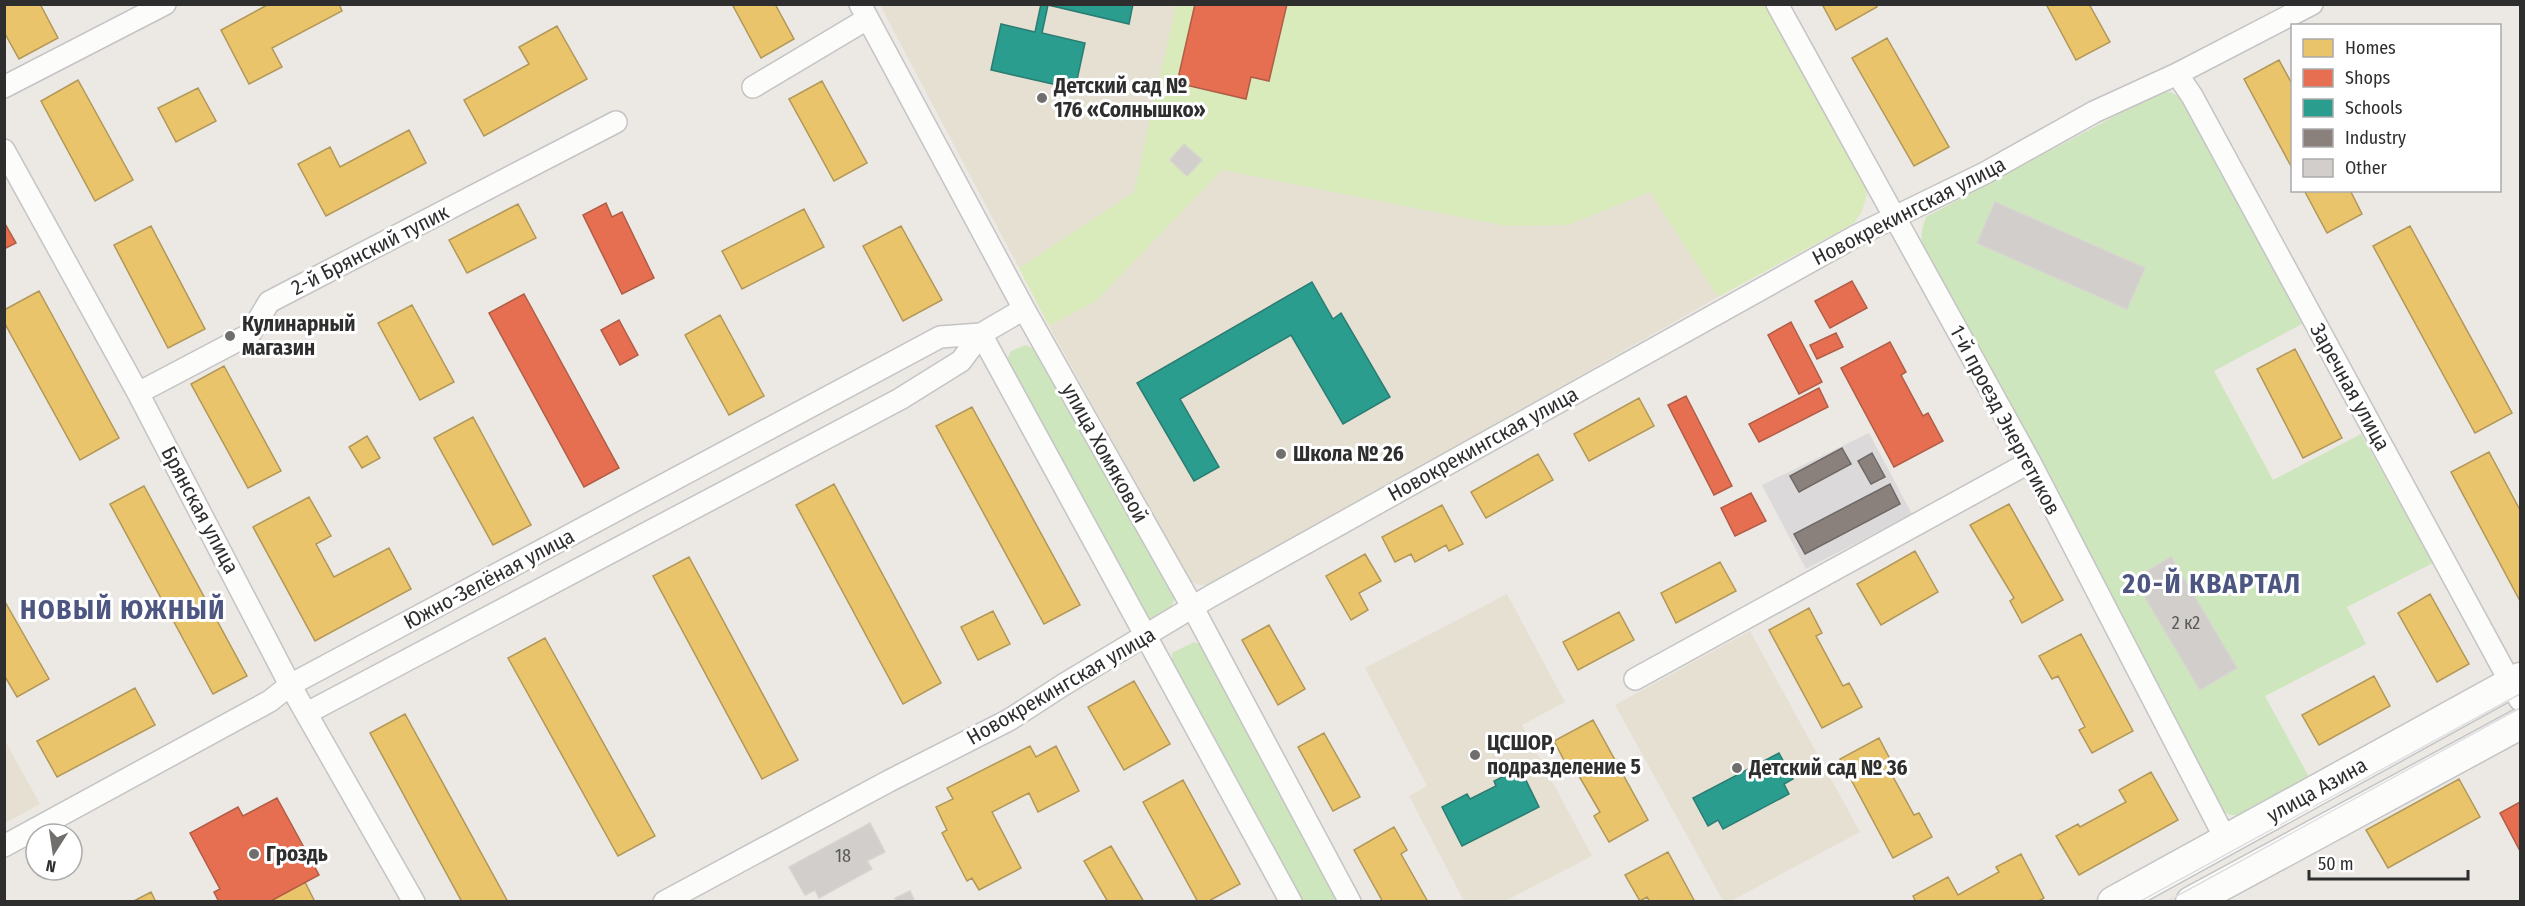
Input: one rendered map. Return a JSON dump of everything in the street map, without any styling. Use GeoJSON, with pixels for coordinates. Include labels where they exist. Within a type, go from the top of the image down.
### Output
{"type":"FeatureCollection","features":[{"type":"Feature","properties":{"kind":"main road","name":"улица Азина"},"geometry":{"type":"LineString","coordinates":[[2113,902],[2518,687]]}},
{"type":"Feature","properties":{"kind":"main road","name":"улица Азина"},"geometry":{"type":"LineString","coordinates":[[2191,902],[2520,724]]}},
{"type":"Feature","properties":{"kind":"street"},"geometry":{"type":"LineString","coordinates":[[4,87],[165,4]]}},
{"type":"Feature","properties":{"kind":"street","name":"1-й проезд Энергетиков"},"geometry":{"type":"LineString","coordinates":[[1777,4],[2030,462],[2226,840]]}},
{"type":"Feature","properties":{"kind":"street","name":"Новокрекингская улица"},"geometry":{"type":"LineString","coordinates":[[664,902],[889,781],[1009,720],[1193,608],[1845,242],[1985,173],[2094,112],[2177,74],[2312,4]]}},
{"type":"Feature","properties":{"kind":"street"},"geometry":{"type":"LineString","coordinates":[[753,87],[864,12]]}},
{"type":"Feature","properties":{"kind":"street","name":"улица Хомяковой"},"geometry":{"type":"LineString","coordinates":[[864,12],[1028,317],[1193,608],[1350,902]]}},
{"type":"Feature","properties":{"kind":"street","name":"Заречная улица"},"geometry":{"type":"LineString","coordinates":[[2177,74],[2192,96],[2518,687]]}},
{"type":"Feature","properties":{"kind":"street","name":"2-й Брянский тупик"},"geometry":{"type":"LineString","coordinates":[[138,393],[250,334],[269,302],[616,122]]}},
{"type":"Feature","properties":{"kind":"street","name":"Брянская улица"},"geometry":{"type":"LineString","coordinates":[[4,150],[138,393],[290,685],[414,902]]}},
{"type":"Feature","properties":{"kind":"street","name":"Южно-Зелёная улица"},"geometry":{"type":"LineString","coordinates":[[4,846],[270,701],[290,685],[940,337],[981,334],[1028,317]]}},
{"type":"Feature","properties":{"kind":"street"},"geometry":{"type":"LineString","coordinates":[[981,334],[1291,902]]}},
{"type":"Feature","properties":{"kind":"street","name":"Южно-Зелёная улица"},"geometry":{"type":"LineString","coordinates":[[307,713],[900,399],[961,361],[981,334]]}},
{"type":"Feature","properties":{"kind":"street"},"geometry":{"type":"LineString","coordinates":[[1635,679],[2030,462]]}},
{"type":"Feature","properties":{"kind":"shaded area","name":"Детский сад № 176 «Солнышко»"},"geometry":{"type":"Polygon","coordinates":[[[880,5],[1176,5],[1134,192],[1019,268],[880,5]]]}},
{"type":"Feature","properties":{"kind":"shaded area","name":"Школа № 26"},"geometry":{"type":"Polygon","coordinates":[[[1221,170],[1506,226],[1568,225],[1650,192],[1718,297],[1212,585],[1199,585],[1191,582],[1049,326],[1096,301],[1221,170]]]}},
{"type":"Feature","properties":{"kind":"shaded area"},"geometry":{"type":"Polygon","coordinates":[[[1869,433],[1912,514],[1806,569],[1762,485],[1869,433]]]}},
{"type":"Feature","properties":{"kind":"shaded area","name":"ЦСШОР, подразделение 5"},"geometry":{"type":"Polygon","coordinates":[[[1507,594],[1565,702],[1522,725],[1592,856],[1505,901],[1464,901],[1409,796],[1427,786],[1365,668],[1507,594]]]}},
{"type":"Feature","properties":{"kind":"shaded area","name":"Детский сад № 36"},"geometry":{"type":"Polygon","coordinates":[[[1750,631],[1860,832],[1731,901],[1723,901],[1615,705],[1750,631]]]}},
{"type":"Feature","properties":{"kind":"shaded area"},"geometry":{"type":"Polygon","coordinates":[[[4,739],[40,804],[5,823],[4,823],[4,739]]]}},
{"type":"Feature","properties":{"kind":"green space"},"geometry":{"type":"Polygon","coordinates":[[[1176,5],[1766,5],[1868,191],[1862,211],[1854,223],[1718,297],[1650,192],[1568,225],[1506,226],[1222,170],[1096,301],[1049,326],[1019,268],[1134,192],[1176,5]]]}},
{"type":"Feature","properties":{"kind":"green space"},"geometry":{"type":"Polygon","coordinates":[[[2170,92],[2185,99],[2302,324],[2214,371],[2273,480],[2361,434],[2433,563],[2347,607],[2366,644],[2265,696],[2309,777],[2240,815],[2230,815],[2220,810],[1921,247],[1922,229],[1926,217],[2158,93],[2170,92]]]}},
{"type":"Feature","properties":{"kind":"green space"},"geometry":{"type":"Polygon","coordinates":[[[1026,345],[1043,354],[1175,597],[1169,613],[1153,620],[1141,615],[1009,367],[1007,359],[1011,351],[1026,345]]]}},
{"type":"Feature","properties":{"kind":"green space"},"geometry":{"type":"Polygon","coordinates":[[[1194,642],[1204,646],[1340,901],[1301,901],[1172,662],[1172,653],[1194,642]]]}},
{"type":"Feature","properties":{"kind":"building: Homes"},"geometry":{"type":"Polygon","coordinates":[[[4,4],[40,4],[58,38],[19,59],[4,32],[4,4]]]}},
{"type":"Feature","properties":{"kind":"building: Homes"},"geometry":{"type":"Polygon","coordinates":[[[269,4],[339,4],[342,11],[272,48],[282,67],[249,84],[221,30],[269,4]]]}},
{"type":"Feature","properties":{"kind":"building: Homes"},"geometry":{"type":"Polygon","coordinates":[[[732,4],[775,4],[794,39],[761,58],[732,4]]]}},
{"type":"Feature","properties":{"kind":"building: Homes"},"geometry":{"type":"Polygon","coordinates":[[[1822,4],[1876,4],[1877,7],[1836,30],[1822,4]]]}},
{"type":"Feature","properties":{"kind":"building: Homes"},"geometry":{"type":"Polygon","coordinates":[[[2046,4],[2089,4],[2110,42],[2076,60],[2046,4]]]}},
{"type":"Feature","properties":{"kind":"building: Homes"},"geometry":{"type":"Polygon","coordinates":[[[557,26],[587,79],[484,136],[464,100],[529,64],[519,47],[557,26]]]}},
{"type":"Feature","properties":{"kind":"building: Homes"},"geometry":{"type":"Polygon","coordinates":[[[1887,38],[1949,147],[1914,166],[1852,58],[1887,38]]]}},
{"type":"Feature","properties":{"kind":"building: Homes"},"geometry":{"type":"Polygon","coordinates":[[[2279,60],[2291,82],[2291,166],[2244,79],[2279,60]]]}},
{"type":"Feature","properties":{"kind":"building: Homes"},"geometry":{"type":"Polygon","coordinates":[[[78,80],[133,180],[95,201],[41,101],[78,80]]]}},
{"type":"Feature","properties":{"kind":"building: Homes"},"geometry":{"type":"Polygon","coordinates":[[[822,81],[867,163],[834,181],[789,99],[822,81]]]}},
{"type":"Feature","properties":{"kind":"building: Homes"},"geometry":{"type":"Polygon","coordinates":[[[198,88],[216,121],[176,142],[158,108],[198,88]]]}},
{"type":"Feature","properties":{"kind":"building: Homes"},"geometry":{"type":"Polygon","coordinates":[[[409,130],[426,163],[326,216],[298,164],[330,147],[340,167],[409,130]]]}},
{"type":"Feature","properties":{"kind":"building: Homes"},"geometry":{"type":"Polygon","coordinates":[[[2305,192],[2351,192],[2362,214],[2327,233],[2305,192]]]}},
{"type":"Feature","properties":{"kind":"building: Homes"},"geometry":{"type":"Polygon","coordinates":[[[518,204],[536,238],[467,273],[449,240],[518,204]]]}},
{"type":"Feature","properties":{"kind":"building: Homes"},"geometry":{"type":"Polygon","coordinates":[[[804,209],[824,247],[742,289],[722,251],[804,209]]]}},
{"type":"Feature","properties":{"kind":"building: Homes"},"geometry":{"type":"Polygon","coordinates":[[[151,226],[205,329],[168,348],[114,245],[151,226]]]}},
{"type":"Feature","properties":{"kind":"building: Homes"},"geometry":{"type":"Polygon","coordinates":[[[901,226],[942,300],[903,321],[863,246],[901,226]]]}},
{"type":"Feature","properties":{"kind":"building: Homes"},"geometry":{"type":"Polygon","coordinates":[[[2410,226],[2512,413],[2475,433],[2373,246],[2410,226]]]}},
{"type":"Feature","properties":{"kind":"building: Homes"},"geometry":{"type":"Polygon","coordinates":[[[39,291],[119,438],[80,460],[4,322],[4,310],[39,291]]]}},
{"type":"Feature","properties":{"kind":"building: Homes"},"geometry":{"type":"Polygon","coordinates":[[[412,305],[454,382],[420,400],[378,323],[412,305]]]}},
{"type":"Feature","properties":{"kind":"building: Homes"},"geometry":{"type":"Polygon","coordinates":[[[720,315],[764,396],[729,415],[685,335],[720,315]]]}},
{"type":"Feature","properties":{"kind":"building: Homes"},"geometry":{"type":"Polygon","coordinates":[[[2295,349],[2342,438],[2303,458],[2257,369],[2295,349]]]}},
{"type":"Feature","properties":{"kind":"building: Homes"},"geometry":{"type":"Polygon","coordinates":[[[224,366],[281,471],[248,488],[191,384],[224,366]]]}},
{"type":"Feature","properties":{"kind":"building: Homes"},"geometry":{"type":"Polygon","coordinates":[[[1639,398],[1654,426],[1589,461],[1574,434],[1639,398]]]}},
{"type":"Feature","properties":{"kind":"building: Homes"},"geometry":{"type":"Polygon","coordinates":[[[972,407],[1080,605],[1044,624],[936,426],[972,407]]]}},
{"type":"Feature","properties":{"kind":"building: Homes"},"geometry":{"type":"Polygon","coordinates":[[[473,417],[531,525],[493,545],[434,438],[473,417]]]}},
{"type":"Feature","properties":{"kind":"building: Homes"},"geometry":{"type":"Polygon","coordinates":[[[367,436],[380,458],[362,468],[349,447],[367,436]]]}},
{"type":"Feature","properties":{"kind":"building: Homes"},"geometry":{"type":"Polygon","coordinates":[[[2489,452],[2520,510],[2520,601],[2451,472],[2489,452]]]}},
{"type":"Feature","properties":{"kind":"building: Homes"},"geometry":{"type":"Polygon","coordinates":[[[1538,454],[1553,480],[1486,518],[1471,492],[1538,454]]]}},
{"type":"Feature","properties":{"kind":"building: Homes"},"geometry":{"type":"Polygon","coordinates":[[[834,484],[941,683],[903,704],[796,505],[834,484]]]}},
{"type":"Feature","properties":{"kind":"building: Homes"},"geometry":{"type":"Polygon","coordinates":[[[144,486],[247,676],[213,694],[110,504],[144,486]]]}},
{"type":"Feature","properties":{"kind":"building: Homes"},"geometry":{"type":"Polygon","coordinates":[[[309,497],[331,536],[316,544],[334,577],[389,548],[411,589],[315,641],[253,527],[309,497]]]}},
{"type":"Feature","properties":{"kind":"building: Homes"},"geometry":{"type":"Polygon","coordinates":[[[2009,504],[2063,600],[2022,623],[2010,601],[2014,598],[1970,525],[2009,504]]]}},
{"type":"Feature","properties":{"kind":"building: Homes"},"geometry":{"type":"Polygon","coordinates":[[[1442,505],[1463,544],[1449,551],[1446,545],[1415,562],[1411,554],[1395,562],[1382,537],[1442,505]]]}},
{"type":"Feature","properties":{"kind":"building: Homes"},"geometry":{"type":"Polygon","coordinates":[[[1915,551],[1938,592],[1881,625],[1857,584],[1915,551]]]}},
{"type":"Feature","properties":{"kind":"building: Homes"},"geometry":{"type":"Polygon","coordinates":[[[1365,554],[1381,581],[1359,593],[1368,610],[1351,620],[1326,576],[1365,554]]]}},
{"type":"Feature","properties":{"kind":"building: Homes"},"geometry":{"type":"Polygon","coordinates":[[[689,557],[798,760],[762,779],[653,576],[689,557]]]}},
{"type":"Feature","properties":{"kind":"building: Homes"},"geometry":{"type":"Polygon","coordinates":[[[1720,562],[1736,591],[1676,623],[1661,593],[1720,562]]]}},
{"type":"Feature","properties":{"kind":"building: Homes"},"geometry":{"type":"Polygon","coordinates":[[[2430,594],[2469,664],[2437,682],[2398,613],[2430,594]]]}},
{"type":"Feature","properties":{"kind":"building: Homes"},"geometry":{"type":"Polygon","coordinates":[[[4,600],[49,679],[17,697],[4,675],[4,600]]]}},
{"type":"Feature","properties":{"kind":"building: Homes"},"geometry":{"type":"Polygon","coordinates":[[[1809,608],[1822,633],[1816,636],[1843,686],[1849,683],[1862,707],[1822,728],[1769,630],[1809,608]]]}},
{"type":"Feature","properties":{"kind":"building: Homes"},"geometry":{"type":"Polygon","coordinates":[[[993,611],[1010,644],[978,660],[961,627],[993,611]]]}},
{"type":"Feature","properties":{"kind":"building: Homes"},"geometry":{"type":"Polygon","coordinates":[[[1619,612],[1634,640],[1578,670],[1563,642],[1619,612]]]}},
{"type":"Feature","properties":{"kind":"building: Homes"},"geometry":{"type":"Polygon","coordinates":[[[1269,625],[1305,689],[1278,705],[1242,640],[1269,625]]]}},
{"type":"Feature","properties":{"kind":"building: Homes"},"geometry":{"type":"Polygon","coordinates":[[[2081,634],[2133,731],[2092,753],[2079,730],[2085,727],[2058,676],[2052,679],[2039,656],[2081,634]]]}},
{"type":"Feature","properties":{"kind":"building: Homes"},"geometry":{"type":"Polygon","coordinates":[[[545,638],[655,836],[618,856],[508,658],[545,638]]]}},
{"type":"Feature","properties":{"kind":"building: Homes"},"geometry":{"type":"Polygon","coordinates":[[[2374,676],[2390,706],[2319,745],[2302,715],[2374,676]]]}},
{"type":"Feature","properties":{"kind":"building: Homes"},"geometry":{"type":"Polygon","coordinates":[[[1134,681],[1170,744],[1124,770],[1088,707],[1134,681]]]}},
{"type":"Feature","properties":{"kind":"building: Homes"},"geometry":{"type":"Polygon","coordinates":[[[135,688],[155,725],[57,777],[37,741],[135,688]]]}},
{"type":"Feature","properties":{"kind":"building: Homes"},"geometry":{"type":"Polygon","coordinates":[[[405,714],[508,902],[462,902],[370,733],[405,714]]]}},
{"type":"Feature","properties":{"kind":"building: Homes"},"geometry":{"type":"Polygon","coordinates":[[[1593,720],[1648,820],[1609,842],[1594,816],[1600,812],[1572,764],[1567,766],[1554,741],[1593,720]]]}},
{"type":"Feature","properties":{"kind":"building: Homes"},"geometry":{"type":"Polygon","coordinates":[[[1324,733],[1360,797],[1333,811],[1298,747],[1324,733]]]}},
{"type":"Feature","properties":{"kind":"building: Homes"},"geometry":{"type":"Polygon","coordinates":[[[1879,738],[1891,761],[1886,764],[1914,815],[1919,813],[1932,837],[1893,858],[1840,759],[1879,738]]]}},
{"type":"Feature","properties":{"kind":"building: Homes"},"geometry":{"type":"Polygon","coordinates":[[[1030,746],[1036,757],[1056,746],[1079,791],[1038,812],[1029,793],[992,812],[1021,868],[979,890],[972,878],[967,881],[942,833],[947,830],[936,807],[953,799],[947,788],[1030,746]]]}},
{"type":"Feature","properties":{"kind":"building: Homes"},"geometry":{"type":"Polygon","coordinates":[[[2151,772],[2178,820],[2079,875],[2056,836],[2078,824],[2080,827],[2126,802],[2119,790],[2151,772]]]}},
{"type":"Feature","properties":{"kind":"building: Homes"},"geometry":{"type":"Polygon","coordinates":[[[2459,779],[2480,817],[2388,868],[2366,830],[2459,779]]]}},
{"type":"Feature","properties":{"kind":"building: Homes"},"geometry":{"type":"Polygon","coordinates":[[[1183,780],[1240,884],[1207,902],[1198,902],[1143,802],[1183,780]]]}},
{"type":"Feature","properties":{"kind":"building: Homes"},"geometry":{"type":"Polygon","coordinates":[[[1394,827],[1407,850],[1401,854],[1428,902],[1383,902],[1354,850],[1394,827]]]}},
{"type":"Feature","properties":{"kind":"building: Homes"},"geometry":{"type":"Polygon","coordinates":[[[1111,846],[1144,902],[1108,902],[1084,861],[1111,846]]]}},
{"type":"Feature","properties":{"kind":"building: Homes"},"geometry":{"type":"Polygon","coordinates":[[[1668,852],[1695,902],[1650,902],[1647,897],[1640,901],[1625,875],[1668,852]]]}},
{"type":"Feature","properties":{"kind":"building: Homes"},"geometry":{"type":"Polygon","coordinates":[[[2021,854],[2044,898],[2037,902],[1916,902],[1913,896],[1948,877],[1958,895],[1999,872],[1996,867],[2021,854]]]}},
{"type":"Feature","properties":{"kind":"building: Homes"},"geometry":{"type":"Polygon","coordinates":[[[305,882],[315,902],[272,902],[271,900],[305,882]]]}},
{"type":"Feature","properties":{"kind":"building: Homes"},"geometry":{"type":"Polygon","coordinates":[[[151,892],[156,902],[132,902],[151,892]]]}},
{"type":"Feature","properties":{"kind":"building: Shops"},"geometry":{"type":"Polygon","coordinates":[[[1195,4],[1287,4],[1269,81],[1251,77],[1246,99],[1177,83],[1195,4]]]}},
{"type":"Feature","properties":{"kind":"building: Shops"},"geometry":{"type":"Polygon","coordinates":[[[606,203],[612,217],[622,212],[654,278],[622,294],[583,215],[606,203]]]}},
{"type":"Feature","properties":{"kind":"building: Shops"},"geometry":{"type":"Polygon","coordinates":[[[4,222],[16,243],[4,249],[4,222]]]}},
{"type":"Feature","properties":{"kind":"building: Shops"},"geometry":{"type":"Polygon","coordinates":[[[1852,281],[1867,308],[1830,328],[1815,301],[1852,281]]]}},
{"type":"Feature","properties":{"kind":"building: Shops"},"geometry":{"type":"Polygon","coordinates":[[[524,294],[619,468],[584,487],[489,313],[524,294]]]}},
{"type":"Feature","properties":{"kind":"building: Shops"},"geometry":{"type":"Polygon","coordinates":[[[619,320],[638,355],[620,365],[601,330],[619,320]]]}},
{"type":"Feature","properties":{"kind":"building: Shops"},"geometry":{"type":"Polygon","coordinates":[[[1791,322],[1822,382],[1799,394],[1768,335],[1791,322]]]}},
{"type":"Feature","properties":{"kind":"building: Shops"},"geometry":{"type":"Polygon","coordinates":[[[1836,333],[1843,347],[1817,359],[1810,345],[1836,333]]]}},
{"type":"Feature","properties":{"kind":"building: Shops"},"geometry":{"type":"Polygon","coordinates":[[[1890,342],[1906,372],[1901,375],[1923,416],[1928,413],[1943,441],[1894,467],[1841,368],[1890,342]]]}},
{"type":"Feature","properties":{"kind":"building: Shops"},"geometry":{"type":"Polygon","coordinates":[[[1819,388],[1828,407],[1759,442],[1749,424],[1819,388]]]}},
{"type":"Feature","properties":{"kind":"building: Shops"},"geometry":{"type":"Polygon","coordinates":[[[1686,396],[1732,486],[1714,495],[1668,405],[1686,396]]]}},
{"type":"Feature","properties":{"kind":"building: Shops"},"geometry":{"type":"Polygon","coordinates":[[[1751,493],[1766,521],[1735,536],[1721,508],[1751,493]]]}},
{"type":"Feature","properties":{"kind":"building: Shops","name":"Гроздь"},"geometry":{"type":"Polygon","coordinates":[[[277,798],[319,875],[269,902],[219,902],[214,892],[220,889],[190,833],[238,807],[243,816],[277,798]]]}},
{"type":"Feature","properties":{"kind":"building: Shops"},"geometry":{"type":"Polygon","coordinates":[[[2520,802],[2520,851],[2500,813],[2520,802]]]}},
{"type":"Feature","properties":{"kind":"building: Schools"},"geometry":{"type":"Polygon","coordinates":[[[1041,4],[1133,4],[1129,24],[1048,5],[1042,33],[1085,43],[1075,89],[991,70],[1001,24],[1035,32],[1041,4]]]}},
{"type":"Feature","properties":{"kind":"building: Schools"},"geometry":{"type":"Polygon","coordinates":[[[1312,282],[1333,319],[1341,313],[1390,397],[1343,424],[1291,335],[1180,399],[1219,467],[1194,481],[1137,383],[1312,282]]]}},
{"type":"Feature","properties":{"kind":"building: Schools"},"geometry":{"type":"Polygon","coordinates":[[[1779,753],[1793,779],[1784,784],[1789,794],[1723,829],[1718,820],[1708,826],[1693,798],[1779,753]]]}},
{"type":"Feature","properties":{"kind":"building: Schools"},"geometry":{"type":"Polygon","coordinates":[[[1520,768],[1539,807],[1462,846],[1442,807],[1467,794],[1470,799],[1496,786],[1494,781],[1520,768]]]}},
{"type":"Feature","properties":{"kind":"building: Industry"},"geometry":{"type":"Polygon","coordinates":[[[1842,448],[1851,464],[1799,492],[1790,476],[1842,448]]]}},
{"type":"Feature","properties":{"kind":"building: Industry"},"geometry":{"type":"Polygon","coordinates":[[[1872,453],[1885,477],[1871,484],[1858,461],[1872,453]]]}},
{"type":"Feature","properties":{"kind":"building: Industry"},"geometry":{"type":"Polygon","coordinates":[[[1890,484],[1900,504],[1805,554],[1794,534],[1890,484]]]}},
{"type":"Feature","properties":{"kind":"building: Other"},"geometry":{"type":"Polygon","coordinates":[[[1184,144],[1202,160],[1187,176],[1170,160],[1184,144]]]}},
{"type":"Feature","properties":{"kind":"building: Other"},"geometry":{"type":"Polygon","coordinates":[[[1995,202],[2145,268],[2127,309],[1977,243],[1995,202]]]}},
{"type":"Feature","properties":{"kind":"building: Other"},"geometry":{"type":"Polygon","coordinates":[[[2171,557],[2237,668],[2200,690],[2134,579],[2171,557]]]}},
{"type":"Feature","properties":{"kind":"building: Other"},"geometry":{"type":"Polygon","coordinates":[[[870,823],[885,852],[867,861],[872,869],[819,898],[815,890],[805,895],[789,867],[870,823]]]}},
{"type":"Feature","properties":{"kind":"building: Other"},"geometry":{"type":"Polygon","coordinates":[[[910,891],[915,902],[897,902],[895,898],[910,891]]]}},
{"type":"Feature","properties":{"kind":"tram line"},"geometry":{"type":"LineString","coordinates":[[2139,902],[2520,694]]}},
{"type":"Feature","properties":{"kind":"tram line"},"geometry":{"type":"LineString","coordinates":[[2166,902],[2520,708]]}},
{"type":"Feature","properties":{"kind":"place","name":"Детский сад № 176 «Солнышко»"},"geometry":{"type":"Point","coordinates":[1042,98]}},
{"type":"Feature","properties":{"kind":"place","name":"Кулинарный магазин"},"geometry":{"type":"Point","coordinates":[230,336]}},
{"type":"Feature","properties":{"kind":"place","name":"Школа № 26"},"geometry":{"type":"Point","coordinates":[1281,454]}},
{"type":"Feature","properties":{"kind":"place","name":"ЦСШОР, подразделение 5"},"geometry":{"type":"Point","coordinates":[1475,755]}},
{"type":"Feature","properties":{"kind":"place","name":"Детский сад № 36"},"geometry":{"type":"Point","coordinates":[1737,768]}},
{"type":"Feature","properties":{"kind":"place","name":"Гроздь"},"geometry":{"type":"Point","coordinates":[254,854]}},
{"type":"Feature","properties":{"kind":"district","name":"20-Й КВАРТАЛ"},"geometry":{"type":"Point","coordinates":[2212,584]}},
{"type":"Feature","properties":{"kind":"district","name":"НОВЫЙ ЮЖНЫЙ"},"geometry":{"type":"Point","coordinates":[123,610]}}]}
